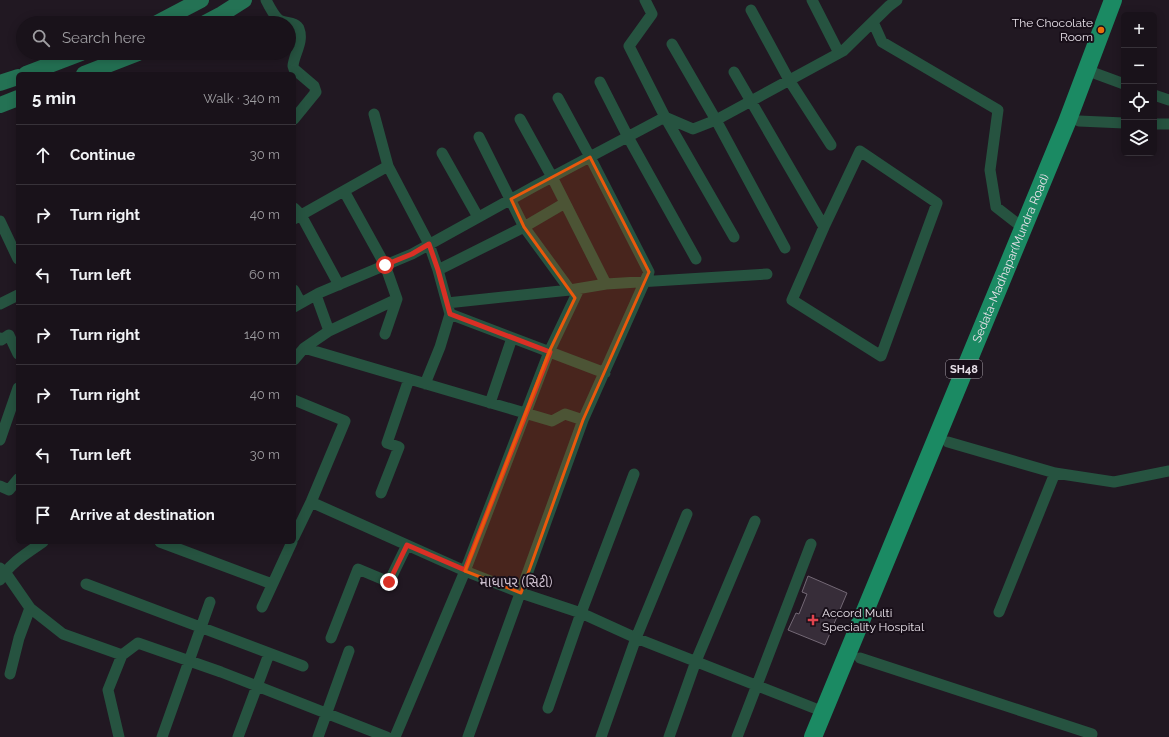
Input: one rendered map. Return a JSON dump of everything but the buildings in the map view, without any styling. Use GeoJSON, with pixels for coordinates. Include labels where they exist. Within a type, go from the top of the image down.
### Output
{"type":"FeatureCollection","features":[{"type":"Feature","properties":{"kind":"main road"},"geometry":{"type":"LineString","coordinates":[[170,16],[201,0]]}},
{"type":"Feature","properties":{"kind":"main road"},"geometry":{"type":"LineString","coordinates":[[218,16],[244,0]]}},
{"type":"Feature","properties":{"kind":"main road","name":"Sedata-Madhapar(Mundra Road)"},"geometry":{"type":"LineString","coordinates":[[827,737],[1028,249],[1079,121],[1113,0]]}},
{"type":"Feature","properties":{"kind":"main road","name":"Sedata-Madhapar(Mundra Road)"},"geometry":{"type":"LineString","coordinates":[[813,737],[1067,122],[1126,0]]}},
{"type":"Feature","properties":{"kind":"main road"},"geometry":{"type":"LineString","coordinates":[[31,72],[63,60]]}},
{"type":"Feature","properties":{"kind":"main road"},"geometry":{"type":"LineString","coordinates":[[89,72],[120,60]]}},
{"type":"Feature","properties":{"kind":"main road"},"geometry":{"type":"LineString","coordinates":[[0,83],[16,78]]}},
{"type":"Feature","properties":{"kind":"main road"},"geometry":{"type":"LineString","coordinates":[[0,105],[16,99]]}},
{"type":"Feature","properties":{"kind":"street"},"geometry":{"type":"LineString","coordinates":[[266,0],[276,16]]}},
{"type":"Feature","properties":{"kind":"street"},"geometry":{"type":"LineString","coordinates":[[644,0],[652,14],[629,46],[665,117],[734,237]]}},
{"type":"Feature","properties":{"kind":"street"},"geometry":{"type":"LineString","coordinates":[[812,0],[840,53]]}},
{"type":"Feature","properties":{"kind":"street"},"geometry":{"type":"LineString","coordinates":[[665,117],[693,129],[716,120],[840,53],[897,0]]}},
{"type":"Feature","properties":{"kind":"street"},"geometry":{"type":"LineString","coordinates":[[751,10],[789,80],[831,144]]}},
{"type":"Feature","properties":{"kind":"street"},"geometry":{"type":"LineString","coordinates":[[873,22],[882,42],[998,110],[990,170],[996,207],[1023,228]]}},
{"type":"Feature","properties":{"kind":"street"},"geometry":{"type":"LineString","coordinates":[[296,26],[299,30],[299,44],[296,55]]}},
{"type":"Feature","properties":{"kind":"street"},"geometry":{"type":"LineString","coordinates":[[672,44],[716,120],[785,248]]}},
{"type":"Feature","properties":{"kind":"street"},"geometry":{"type":"LineString","coordinates":[[295,60],[293,66],[294,69],[316,89],[316,92],[296,117]]}},
{"type":"Feature","properties":{"kind":"street"},"geometry":{"type":"LineString","coordinates":[[734,72],[824,226]]}},
{"type":"Feature","properties":{"kind":"street"},"geometry":{"type":"LineString","coordinates":[[1092,72],[1121,83]]}},
{"type":"Feature","properties":{"kind":"street"},"geometry":{"type":"LineString","coordinates":[[600,82],[628,137],[696,259]]}},
{"type":"Feature","properties":{"kind":"street"},"geometry":{"type":"LineString","coordinates":[[1157,96],[1169,100]]}},
{"type":"Feature","properties":{"kind":"street"},"geometry":{"type":"LineString","coordinates":[[468,737],[583,420],[649,272],[558,98]]}},
{"type":"Feature","properties":{"kind":"street"},"geometry":{"type":"LineString","coordinates":[[374,114],[388,166],[429,244],[449,308],[440,347],[425,384]]}},
{"type":"Feature","properties":{"kind":"street"},"geometry":{"type":"LineString","coordinates":[[298,305],[316,295],[412,254],[510,199],[665,117]]}},
{"type":"Feature","properties":{"kind":"street"},"geometry":{"type":"LineString","coordinates":[[520,119],[552,177],[606,284]]}},
{"type":"Feature","properties":{"kind":"street"},"geometry":{"type":"LineString","coordinates":[[1079,121],[1121,123]]}},
{"type":"Feature","properties":{"kind":"street"},"geometry":{"type":"LineString","coordinates":[[1157,124],[1169,124]]}},
{"type":"Feature","properties":{"kind":"street"},"geometry":{"type":"LineString","coordinates":[[479,138],[524,227],[574,289]]}},
{"type":"Feature","properties":{"kind":"street"},"geometry":{"type":"LineString","coordinates":[[860,151],[937,203],[881,356],[792,300],[824,226],[860,151]]}},
{"type":"Feature","properties":{"kind":"street"},"geometry":{"type":"LineString","coordinates":[[442,153],[478,217]]}},
{"type":"Feature","properties":{"kind":"street"},"geometry":{"type":"LineString","coordinates":[[339,285],[296,214],[344,191],[388,166]]}},
{"type":"Feature","properties":{"kind":"street"},"geometry":{"type":"LineString","coordinates":[[344,191],[385,265],[397,299],[386,334]]}},
{"type":"Feature","properties":{"kind":"street"},"geometry":{"type":"LineString","coordinates":[[438,270],[524,227],[565,203]]}},
{"type":"Feature","properties":{"kind":"street"},"geometry":{"type":"LineString","coordinates":[[0,221],[16,255]]}},
{"type":"Feature","properties":{"kind":"street"},"geometry":{"type":"LineString","coordinates":[[449,308],[606,284],[767,274]]}},
{"type":"Feature","properties":{"kind":"street"},"geometry":{"type":"LineString","coordinates":[[395,737],[465,570],[574,289]]}},
{"type":"Feature","properties":{"kind":"street"},"geometry":{"type":"LineString","coordinates":[[316,295],[329,330]]}},
{"type":"Feature","properties":{"kind":"street"},"geometry":{"type":"LineString","coordinates":[[0,304],[16,296]]}},
{"type":"Feature","properties":{"kind":"street"},"geometry":{"type":"LineString","coordinates":[[296,358],[304,348],[329,330],[397,299]]}},
{"type":"Feature","properties":{"kind":"street"},"geometry":{"type":"LineString","coordinates":[[449,308],[512,338],[605,373]]}},
{"type":"Feature","properties":{"kind":"street"},"geometry":{"type":"LineString","coordinates":[[0,338],[1,340],[9,335],[16,350]]}},
{"type":"Feature","properties":{"kind":"street"},"geometry":{"type":"LineString","coordinates":[[490,403],[512,338]]}},
{"type":"Feature","properties":{"kind":"street"},"geometry":{"type":"LineString","coordinates":[[304,348],[552,422],[565,414],[583,420]]}},
{"type":"Feature","properties":{"kind":"street"},"geometry":{"type":"LineString","coordinates":[[381,493],[398,447],[387,443],[408,379]]}},
{"type":"Feature","properties":{"kind":"street"},"geometry":{"type":"LineString","coordinates":[[0,440],[16,394]]}},
{"type":"Feature","properties":{"kind":"street"},"geometry":{"type":"LineString","coordinates":[[296,401],[345,421],[310,502],[296,528]]}},
{"type":"Feature","properties":{"kind":"street"},"geometry":{"type":"LineString","coordinates":[[948,442],[1055,472],[1114,482],[1169,471]]}},
{"type":"Feature","properties":{"kind":"street"},"geometry":{"type":"LineString","coordinates":[[999,612],[1055,472]]}},
{"type":"Feature","properties":{"kind":"street"},"geometry":{"type":"LineString","coordinates":[[548,708],[581,613],[634,474]]}},
{"type":"Feature","properties":{"kind":"street"},"geometry":{"type":"LineString","coordinates":[[0,486],[9,490],[16,481]]}},
{"type":"Feature","properties":{"kind":"street"},"geometry":{"type":"LineString","coordinates":[[310,502],[465,570],[581,613],[636,638],[824,712]]}},
{"type":"Feature","properties":{"kind":"street"},"geometry":{"type":"LineString","coordinates":[[601,737],[636,638],[687,514]]}},
{"type":"Feature","properties":{"kind":"street"},"geometry":{"type":"LineString","coordinates":[[670,737],[696,661],[755,521]]}},
{"type":"Feature","properties":{"kind":"street"},"geometry":{"type":"LineString","coordinates":[[40,544],[2,573],[30,608],[63,634],[122,655]]}},
{"type":"Feature","properties":{"kind":"street"},"geometry":{"type":"LineString","coordinates":[[165,544],[272,584]]}},
{"type":"Feature","properties":{"kind":"street"},"geometry":{"type":"LineString","coordinates":[[262,607],[291,544]]}},
{"type":"Feature","properties":{"kind":"street"},"geometry":{"type":"LineString","coordinates":[[736,737],[811,544]]}},
{"type":"Feature","properties":{"kind":"street"},"geometry":{"type":"LineString","coordinates":[[331,638],[358,569],[389,582],[407,545]]}},
{"type":"Feature","properties":{"kind":"street"},"geometry":{"type":"LineString","coordinates":[[86,584],[303,666]]}},
{"type":"Feature","properties":{"kind":"street"},"geometry":{"type":"LineString","coordinates":[[162,737],[210,602]]}},
{"type":"Feature","properties":{"kind":"street"},"geometry":{"type":"LineString","coordinates":[[10,674],[19,638],[30,608]]}},
{"type":"Feature","properties":{"kind":"street"},"geometry":{"type":"LineString","coordinates":[[119,737],[108,690],[122,655],[138,643],[256,686],[387,737]]}},
{"type":"Feature","properties":{"kind":"street"},"geometry":{"type":"LineString","coordinates":[[318,737],[349,651]]}},
{"type":"Feature","properties":{"kind":"street"},"geometry":{"type":"LineString","coordinates":[[238,737],[269,654]]}},
{"type":"Feature","properties":{"kind":"street"},"geometry":{"type":"LineString","coordinates":[[860,658],[1092,734]]}},
{"type":"Feature","properties":{"kind":"highlighted area"},"geometry":{"type":"Polygon","coordinates":[[[590,157],[649,272],[583,420],[521,593],[465,571],[549,352],[575,298],[524,227],[511,199],[590,157]]]}},
{"type":"Feature","properties":{"kind":"place","name":"The Chocolate Room"},"geometry":{"type":"Point","coordinates":[1101,30]}},
{"type":"Feature","properties":{"kind":"place","name":"Accord Multi Speciality Hospital"},"geometry":{"type":"Point","coordinates":[813,620]}},
{"type":"Feature","properties":{"kind":"district","name":"માધાપર (સિટી)"},"geometry":{"type":"Point","coordinates":[516,582]}},
{"type":"Feature","properties":{"kind":"route"},"geometry":{"type":"LineString","coordinates":[[385,265],[412,254],[429,244],[450,314],[550,352],[465,570],[407,545],[389,582]]}}]}
